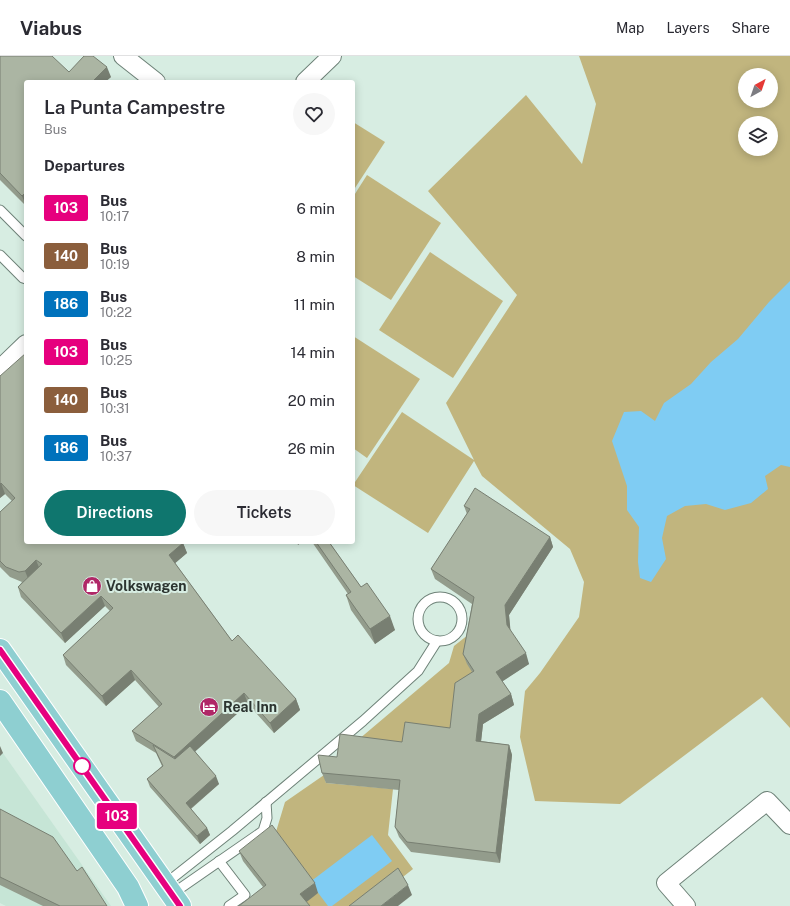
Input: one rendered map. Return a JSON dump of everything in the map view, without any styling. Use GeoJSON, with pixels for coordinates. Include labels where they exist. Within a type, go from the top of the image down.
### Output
{"type":"FeatureCollection","features":[{"type":"Feature","properties":{"kind":"main road"},"geometry":{"type":"LineString","coordinates":[[0,650],[172,895]]}},
{"type":"Feature","properties":{"kind":"main road"},"geometry":{"type":"LineString","coordinates":[[0,701],[132,897],[143,906]]}},
{"type":"Feature","properties":{"kind":"street"},"geometry":{"type":"LineString","coordinates":[[123,56],[153,80]]}},
{"type":"Feature","properties":{"kind":"street"},"geometry":{"type":"LineString","coordinates":[[307,80],[332,56]]}},
{"type":"Feature","properties":{"kind":"street"},"geometry":{"type":"LineString","coordinates":[[0,369],[24,346]]}},
{"type":"Feature","properties":{"kind":"street"},"geometry":{"type":"LineString","coordinates":[[686,906],[666,883],[767,801],[790,825]]}},
{"type":"Feature","properties":{"kind":"lane"},"geometry":{"type":"LineString","coordinates":[[0,210],[24,234]]}},
{"type":"Feature","properties":{"kind":"lane"},"geometry":{"type":"LineString","coordinates":[[0,254],[24,278]]}},
{"type":"Feature","properties":{"kind":"lane"},"geometry":{"type":"LineString","coordinates":[[443,597],[453,601],[460,610],[462,622],[458,632],[449,640],[437,641],[426,637],[419,627],[418,616],[422,605],[431,598],[443,597]]}},
{"type":"Feature","properties":{"kind":"lane"},"geometry":{"type":"LineString","coordinates":[[172,895],[266,802],[363,721],[418,672],[437,641]]}},
{"type":"Feature","properties":{"kind":"lane"},"geometry":{"type":"LineString","coordinates":[[172,895],[263,831],[267,818],[266,802]]}},
{"type":"Feature","properties":{"kind":"lane"},"geometry":{"type":"LineString","coordinates":[[219,861],[244,895],[229,906]]}},
{"type":"Feature","properties":{"kind":"shaded area"},"geometry":{"type":"Polygon","coordinates":[[[579,56],[790,56],[790,728],[762,697],[620,804],[535,801],[520,737],[525,691],[540,673],[579,617],[584,582],[570,549],[482,476],[474,461],[428,533],[355,486],[355,482],[402,412],[474,460],[446,403],[517,295],[428,191],[526,95],[582,164],[596,104],[579,56]]]}},
{"type":"Feature","properties":{"kind":"shaded area"},"geometry":{"type":"Polygon","coordinates":[[[355,123],[385,142],[355,188],[355,123]]]}},
{"type":"Feature","properties":{"kind":"shaded area"},"geometry":{"type":"Polygon","coordinates":[[[367,175],[441,223],[391,300],[355,277],[355,194],[367,175]]]}},
{"type":"Feature","properties":{"kind":"shaded area"},"geometry":{"type":"Polygon","coordinates":[[[430,252],[503,301],[453,378],[379,330],[430,252]]]}},
{"type":"Feature","properties":{"kind":"shaded area"},"geometry":{"type":"Polygon","coordinates":[[[355,337],[420,379],[367,458],[355,449],[355,337]]]}},
{"type":"Feature","properties":{"kind":"shaded area"},"geometry":{"type":"Polygon","coordinates":[[[473,631],[478,681],[454,738],[406,752],[352,745],[449,663],[454,646],[473,631]]]}},
{"type":"Feature","properties":{"kind":"shaded area"},"geometry":{"type":"Polygon","coordinates":[[[0,749],[111,906],[6,906],[0,903],[0,749]]]}},
{"type":"Feature","properties":{"kind":"shaded area"},"geometry":{"type":"Polygon","coordinates":[[[324,775],[326,783],[393,789],[388,835],[413,869],[366,906],[306,906],[275,835],[285,802],[324,775]]]}},
{"type":"Feature","properties":{"kind":"water"},"geometry":{"type":"Polygon","coordinates":[[[790,281],[790,467],[781,465],[765,476],[768,489],[751,503],[725,510],[706,504],[685,506],[667,516],[662,538],[666,559],[651,582],[640,578],[638,562],[639,527],[627,510],[627,486],[612,441],[624,412],[641,411],[655,421],[664,403],[691,384],[711,362],[738,339],[769,302],[790,281]]]}},
{"type":"Feature","properties":{"kind":"water"},"geometry":{"type":"Polygon","coordinates":[[[372,835],[392,861],[332,906],[328,906],[310,882],[372,835]]]}},
{"type":"Feature","properties":{"kind":"building"},"geometry":{"type":"Polygon","coordinates":[[[0,56],[52,56],[69,72],[84,56],[93,56],[107,67],[94,80],[24,80],[24,194],[22,196],[0,173],[0,56]]]}},
{"type":"Feature","properties":{"kind":"building"},"geometry":{"type":"Polygon","coordinates":[[[24,355],[24,544],[182,544],[169,555],[232,641],[238,635],[296,699],[270,723],[244,693],[174,757],[132,731],[162,704],[131,670],[102,696],[63,655],[113,608],[101,596],[61,633],[18,587],[42,564],[36,560],[25,571],[19,572],[6,567],[0,561],[0,512],[15,498],[1,483],[0,484],[0,376],[24,355]]]}},
{"type":"Feature","properties":{"kind":"building"},"geometry":{"type":"Polygon","coordinates":[[[475,488],[550,537],[505,605],[507,625],[526,653],[496,672],[511,694],[479,714],[476,741],[509,745],[496,853],[407,842],[395,827],[400,780],[322,773],[318,755],[337,757],[340,734],[402,742],[405,722],[450,728],[455,683],[474,671],[463,654],[474,597],[431,569],[470,509],[464,506],[475,488]]]}},
{"type":"Feature","properties":{"kind":"building"},"geometry":{"type":"Polygon","coordinates":[[[317,544],[330,544],[361,587],[367,583],[390,616],[370,629],[346,595],[351,592],[317,544]]]}},
{"type":"Feature","properties":{"kind":"building"},"geometry":{"type":"Polygon","coordinates":[[[153,745],[175,759],[190,746],[216,776],[186,803],[207,828],[197,836],[147,779],[163,766],[153,745]]]}},
{"type":"Feature","properties":{"kind":"building"},"geometry":{"type":"Polygon","coordinates":[[[0,809],[53,837],[77,871],[82,867],[107,906],[60,906],[0,877],[0,809]]]}},
{"type":"Feature","properties":{"kind":"building"},"geometry":{"type":"Polygon","coordinates":[[[272,825],[315,883],[300,894],[310,906],[239,906],[266,885],[239,851],[272,825]]]}},
{"type":"Feature","properties":{"kind":"building"},"geometry":{"type":"Polygon","coordinates":[[[398,868],[408,885],[381,906],[349,906],[398,868]]]}},
{"type":"Feature","properties":{"kind":"bus line","name":"103"},"geometry":{"type":"LineString","coordinates":[[0,650],[180,906]]}},
{"type":"Feature","properties":{"kind":"place","name":"Volkswagen"},"geometry":{"type":"Point","coordinates":[92,586]}},
{"type":"Feature","properties":{"kind":"place","name":"Real Inn"},"geometry":{"type":"Point","coordinates":[209,707]}}]}
